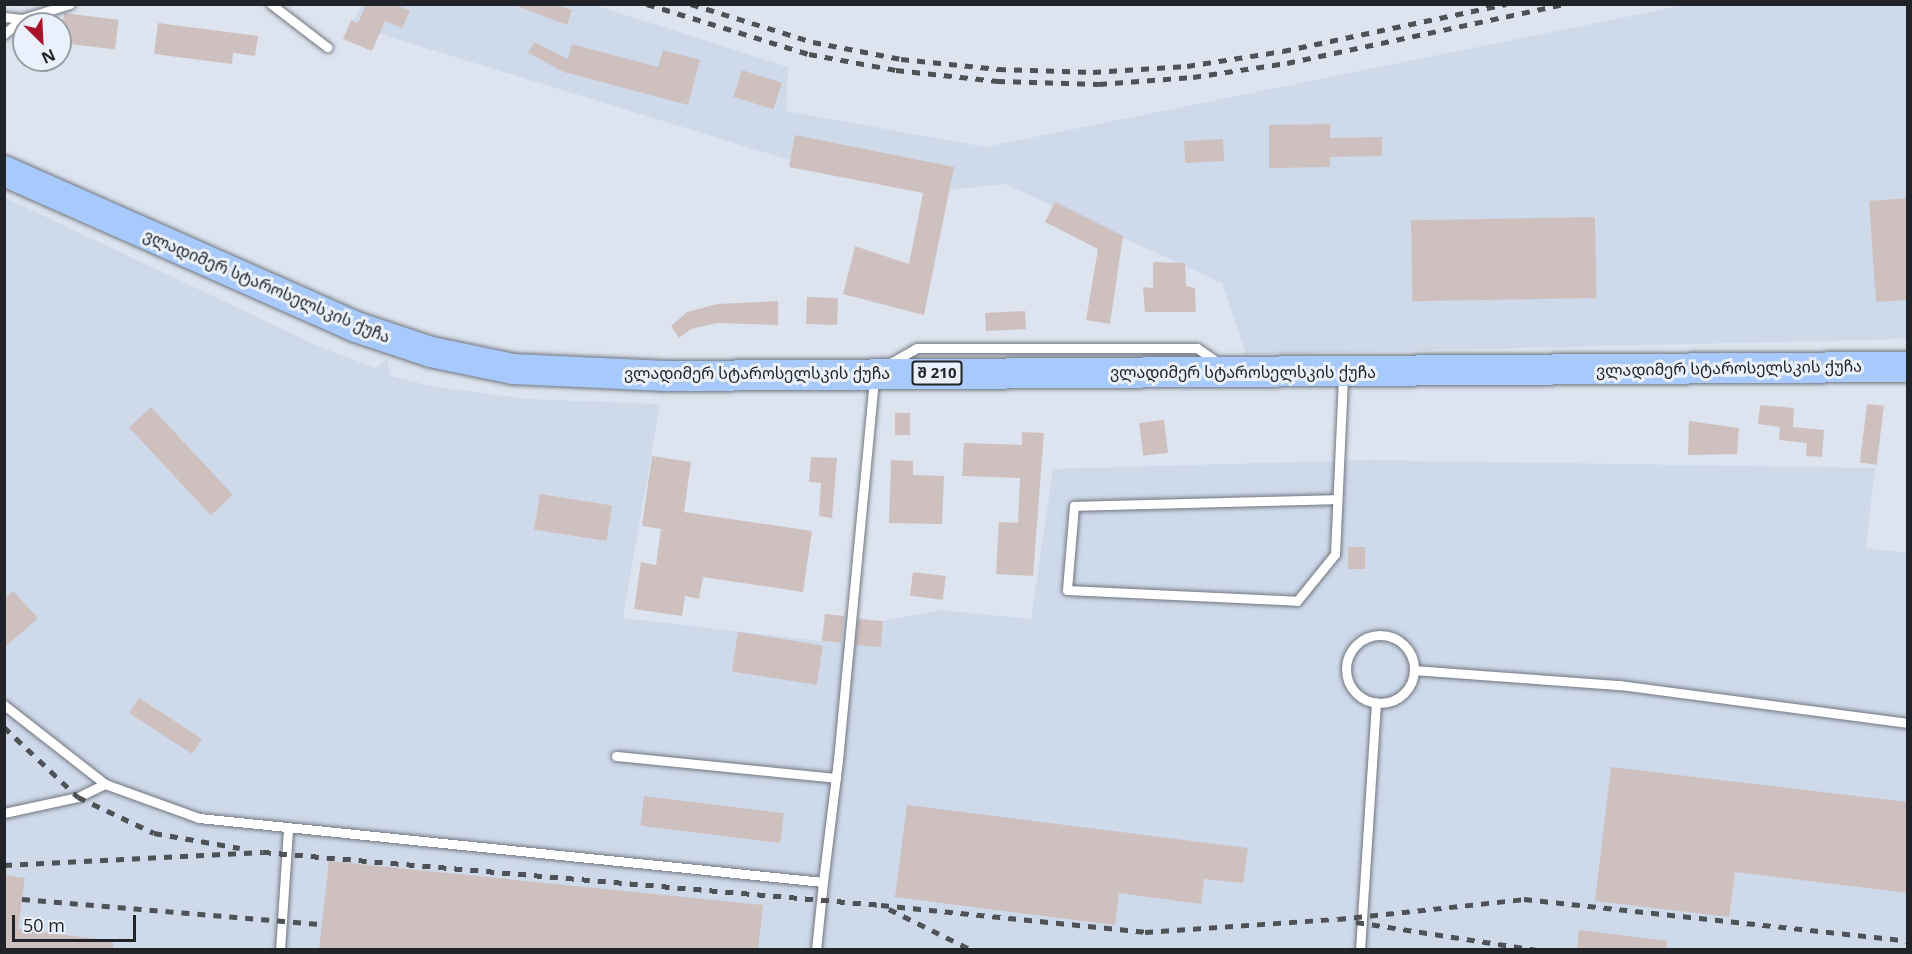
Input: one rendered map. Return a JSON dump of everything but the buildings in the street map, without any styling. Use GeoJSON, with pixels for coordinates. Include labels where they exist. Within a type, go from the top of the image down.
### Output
{"type":"FeatureCollection","features":[{"type":"Feature","properties":{"kind":"main road","name":"ვლადიმერ სტაროსელსკის ქუჩა"},"geometry":{"type":"LineString","coordinates":[[4,171],[345,322],[431,352],[513,369],[666,376],[874,373],[1093,363],[1232,373],[1908,367]]}},
{"type":"Feature","properties":{"kind":"lane"},"geometry":{"type":"LineString","coordinates":[[44,12],[70,4]]}},
{"type":"Feature","properties":{"kind":"lane"},"geometry":{"type":"LineString","coordinates":[[271,4],[327,47]]}},
{"type":"Feature","properties":{"kind":"lane"},"geometry":{"type":"LineString","coordinates":[[816,950],[836,778],[874,373],[917,348],[1197,348],[1232,373]]}},
{"type":"Feature","properties":{"kind":"lane"},"geometry":{"type":"LineString","coordinates":[[1069,348],[1093,363],[1118,348]]}},
{"type":"Feature","properties":{"kind":"lane"},"geometry":{"type":"LineString","coordinates":[[1336,499],[1074,506],[1067,590],[1297,601],[1335,554],[1343,372]]}},
{"type":"Feature","properties":{"kind":"lane"},"geometry":{"type":"LineString","coordinates":[[1368,637],[1390,637],[1408,649],[1414,670],[1401,696],[1376,703],[1353,690],[1347,677],[1346,664],[1358,643],[1368,637]]}},
{"type":"Feature","properties":{"kind":"lane"},"geometry":{"type":"LineString","coordinates":[[1414,670],[1619,685],[1908,723]]}},
{"type":"Feature","properties":{"kind":"lane"},"geometry":{"type":"LineString","coordinates":[[1360,950],[1376,703]]}},
{"type":"Feature","properties":{"kind":"lane"},"geometry":{"type":"LineString","coordinates":[[4,705],[105,784],[199,818],[288,830],[823,882]]}},
{"type":"Feature","properties":{"kind":"lane"},"geometry":{"type":"LineString","coordinates":[[616,756],[836,778]]}},
{"type":"Feature","properties":{"kind":"lane"},"geometry":{"type":"LineString","coordinates":[[4,813],[78,797],[105,784]]}},
{"type":"Feature","properties":{"kind":"lane"},"geometry":{"type":"LineString","coordinates":[[4,808],[43,806]]}},
{"type":"Feature","properties":{"kind":"lane"},"geometry":{"type":"LineString","coordinates":[[280,950],[288,830]]}},
{"type":"Feature","properties":{"kind":"shaded area"},"geometry":{"type":"Polygon","coordinates":[[[362,5],[594,5],[788,67],[786,111],[985,147],[1685,5],[1907,5],[1907,339],[1246,354],[1222,283],[1005,184],[923,193],[783,158],[351,25],[362,5]]]}},
{"type":"Feature","properties":{"kind":"shaded area"},"geometry":{"type":"Polygon","coordinates":[[[4,197],[320,347],[376,368],[387,359],[391,376],[430,386],[527,399],[660,404],[623,618],[821,641],[825,614],[883,621],[940,610],[1031,619],[1053,469],[1370,460],[1875,468],[1866,548],[1907,553],[1907,949],[5,949],[4,197]]]}},
{"type":"Feature","properties":{"kind":"railway"},"geometry":{"type":"LineString","coordinates":[[647,4],[809,54],[896,70],[997,81],[1099,84],[1193,77],[1287,63],[1564,4]]}},
{"type":"Feature","properties":{"kind":"railway"},"geometry":{"type":"LineString","coordinates":[[691,4],[813,42],[901,59],[998,69],[1093,72],[1187,66],[1283,51],[1506,4]]}},
{"type":"Feature","properties":{"kind":"railway"},"geometry":{"type":"LineString","coordinates":[[4,727],[78,797],[154,833],[240,848]]}},
{"type":"Feature","properties":{"kind":"railway"},"geometry":{"type":"LineString","coordinates":[[4,865],[263,852],[881,905],[1145,932],[1338,919],[1524,899],[1908,941]]}},
{"type":"Feature","properties":{"kind":"railway"},"geometry":{"type":"LineString","coordinates":[[22,899],[322,924]]}},
{"type":"Feature","properties":{"kind":"railway"},"geometry":{"type":"LineString","coordinates":[[889,909],[972,950]]}},
{"type":"Feature","properties":{"kind":"railway"},"geometry":{"type":"LineString","coordinates":[[1356,922],[1537,950]]}}]}
